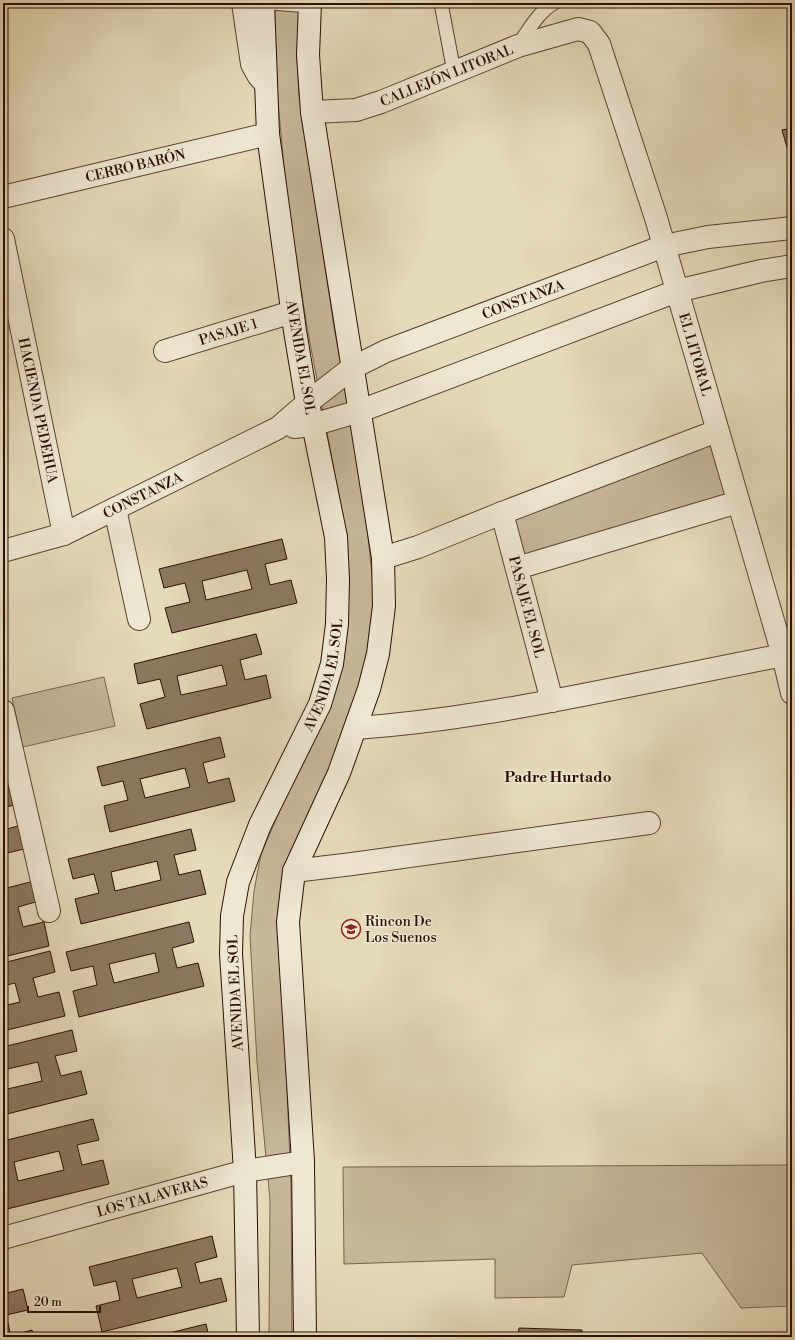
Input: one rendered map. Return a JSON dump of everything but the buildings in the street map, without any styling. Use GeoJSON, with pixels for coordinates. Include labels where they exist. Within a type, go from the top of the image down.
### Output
{"type":"FeatureCollection","features":[{"type":"Feature","properties":{"kind":"street"},"geometry":{"type":"LineString","coordinates":[[243,3],[252,64],[265,83]]}},
{"type":"Feature","properties":{"kind":"street","name":"AVENIDA EL SOL"},"geometry":{"type":"LineString","coordinates":[[248,1337],[245,1171],[231,954],[232,916],[238,882],[260,825],[320,704],[332,664],[337,624],[338,579],[336,537],[307,403],[292,312],[268,134],[263,3]]}},
{"type":"Feature","properties":{"kind":"street"},"geometry":{"type":"LineString","coordinates":[[305,1337],[303,1162],[288,922],[294,871],[340,772],[369,689],[378,654],[384,606],[383,558],[312,112],[308,55],[310,3]]}},
{"type":"Feature","properties":{"kind":"street","name":"CALLEJÓN LITORAL"},"geometry":{"type":"LineString","coordinates":[[312,112],[356,110],[381,102],[518,46],[578,29]]}},
{"type":"Feature","properties":{"kind":"street","name":"EL LITORAL"},"geometry":{"type":"LineString","coordinates":[[578,29],[590,32],[599,44],[656,218],[783,655],[792,693]]}},
{"type":"Feature","properties":{"kind":"street","name":"CERRO BARÓN"},"geometry":{"type":"LineString","coordinates":[[3,197],[268,134]]}},
{"type":"Feature","properties":{"kind":"street","name":"CONSTANZA"},"geometry":{"type":"LineString","coordinates":[[3,551],[64,534],[278,428],[352,368],[386,351],[664,246],[708,237],[792,228]]}},
{"type":"Feature","properties":{"kind":"street","name":"HACIENDA PEDEHUA"},"geometry":{"type":"LineString","coordinates":[[3,239],[64,534]]}},
{"type":"Feature","properties":{"kind":"street","name":"CONSTANZA"},"geometry":{"type":"LineString","coordinates":[[278,428],[312,425],[360,411],[677,291],[792,266]]}},
{"type":"Feature","properties":{"kind":"street","name":"PASAJE 1"},"geometry":{"type":"LineString","coordinates":[[165,351],[292,312]]}},
{"type":"Feature","properties":{"kind":"street"},"geometry":{"type":"LineString","coordinates":[[383,558],[418,547],[502,513],[717,431]]}},
{"type":"Feature","properties":{"kind":"street"},"geometry":{"type":"LineString","coordinates":[[517,568],[738,502]]}},
{"type":"Feature","properties":{"kind":"street"},"geometry":{"type":"LineString","coordinates":[[115,509],[139,619]]}},
{"type":"Feature","properties":{"kind":"street","name":"PASAJE EL SOL"},"geometry":{"type":"LineString","coordinates":[[502,513],[552,701]]}},
{"type":"Feature","properties":{"kind":"street"},"geometry":{"type":"LineString","coordinates":[[356,728],[403,725],[552,701],[783,655]]}},
{"type":"Feature","properties":{"kind":"street"},"geometry":{"type":"LineString","coordinates":[[3,711],[49,911]]}},
{"type":"Feature","properties":{"kind":"street"},"geometry":{"type":"LineString","coordinates":[[294,871],[649,823]]}},
{"type":"Feature","properties":{"kind":"street","name":"LOS TALAVERAS"},"geometry":{"type":"LineString","coordinates":[[3,1238],[245,1171],[303,1162]]}},
{"type":"Feature","properties":{"kind":"lane"},"geometry":{"type":"LineString","coordinates":[[271,3],[297,6],[310,3]]}},
{"type":"Feature","properties":{"kind":"lane"},"geometry":{"type":"LineString","coordinates":[[441,3],[454,72]]}},
{"type":"Feature","properties":{"kind":"lane"},"geometry":{"type":"LineString","coordinates":[[518,46],[541,14],[554,3]]}},
{"type":"Feature","properties":{"kind":"shaded area"},"geometry":{"type":"Polygon","coordinates":[[[275,3],[299,3],[297,59],[299,96],[334,327],[363,490],[373,584],[372,630],[365,670],[340,749],[289,857],[282,967],[291,1186],[292,1337],[269,1337],[270,1200],[257,1062],[250,936],[254,891],[261,854],[298,769],[346,558],[340,501],[307,327],[287,200],[278,102],[275,3]]]}},
{"type":"Feature","properties":{"kind":"shaded area"},"geometry":{"type":"Polygon","coordinates":[[[717,431],[738,502],[517,568],[502,513],[717,431]]]}},
{"type":"Feature","properties":{"kind":"shaded area"},"geometry":{"type":"Polygon","coordinates":[[[104,677],[115,726],[23,747],[12,698],[104,677]]]}},
{"type":"Feature","properties":{"kind":"shaded area"},"geometry":{"type":"Polygon","coordinates":[[[792,1165],[792,1306],[741,1308],[702,1253],[572,1265],[564,1297],[495,1298],[495,1259],[344,1264],[343,1167],[792,1165]]]}},
{"type":"Feature","properties":{"kind":"place","name":"Rincon De Los Suenos"},"geometry":{"type":"Point","coordinates":[351,929]}},
{"type":"Feature","properties":{"kind":"district","name":"Padre Hurtado"},"geometry":{"type":"Point","coordinates":[558,777]}}]}
